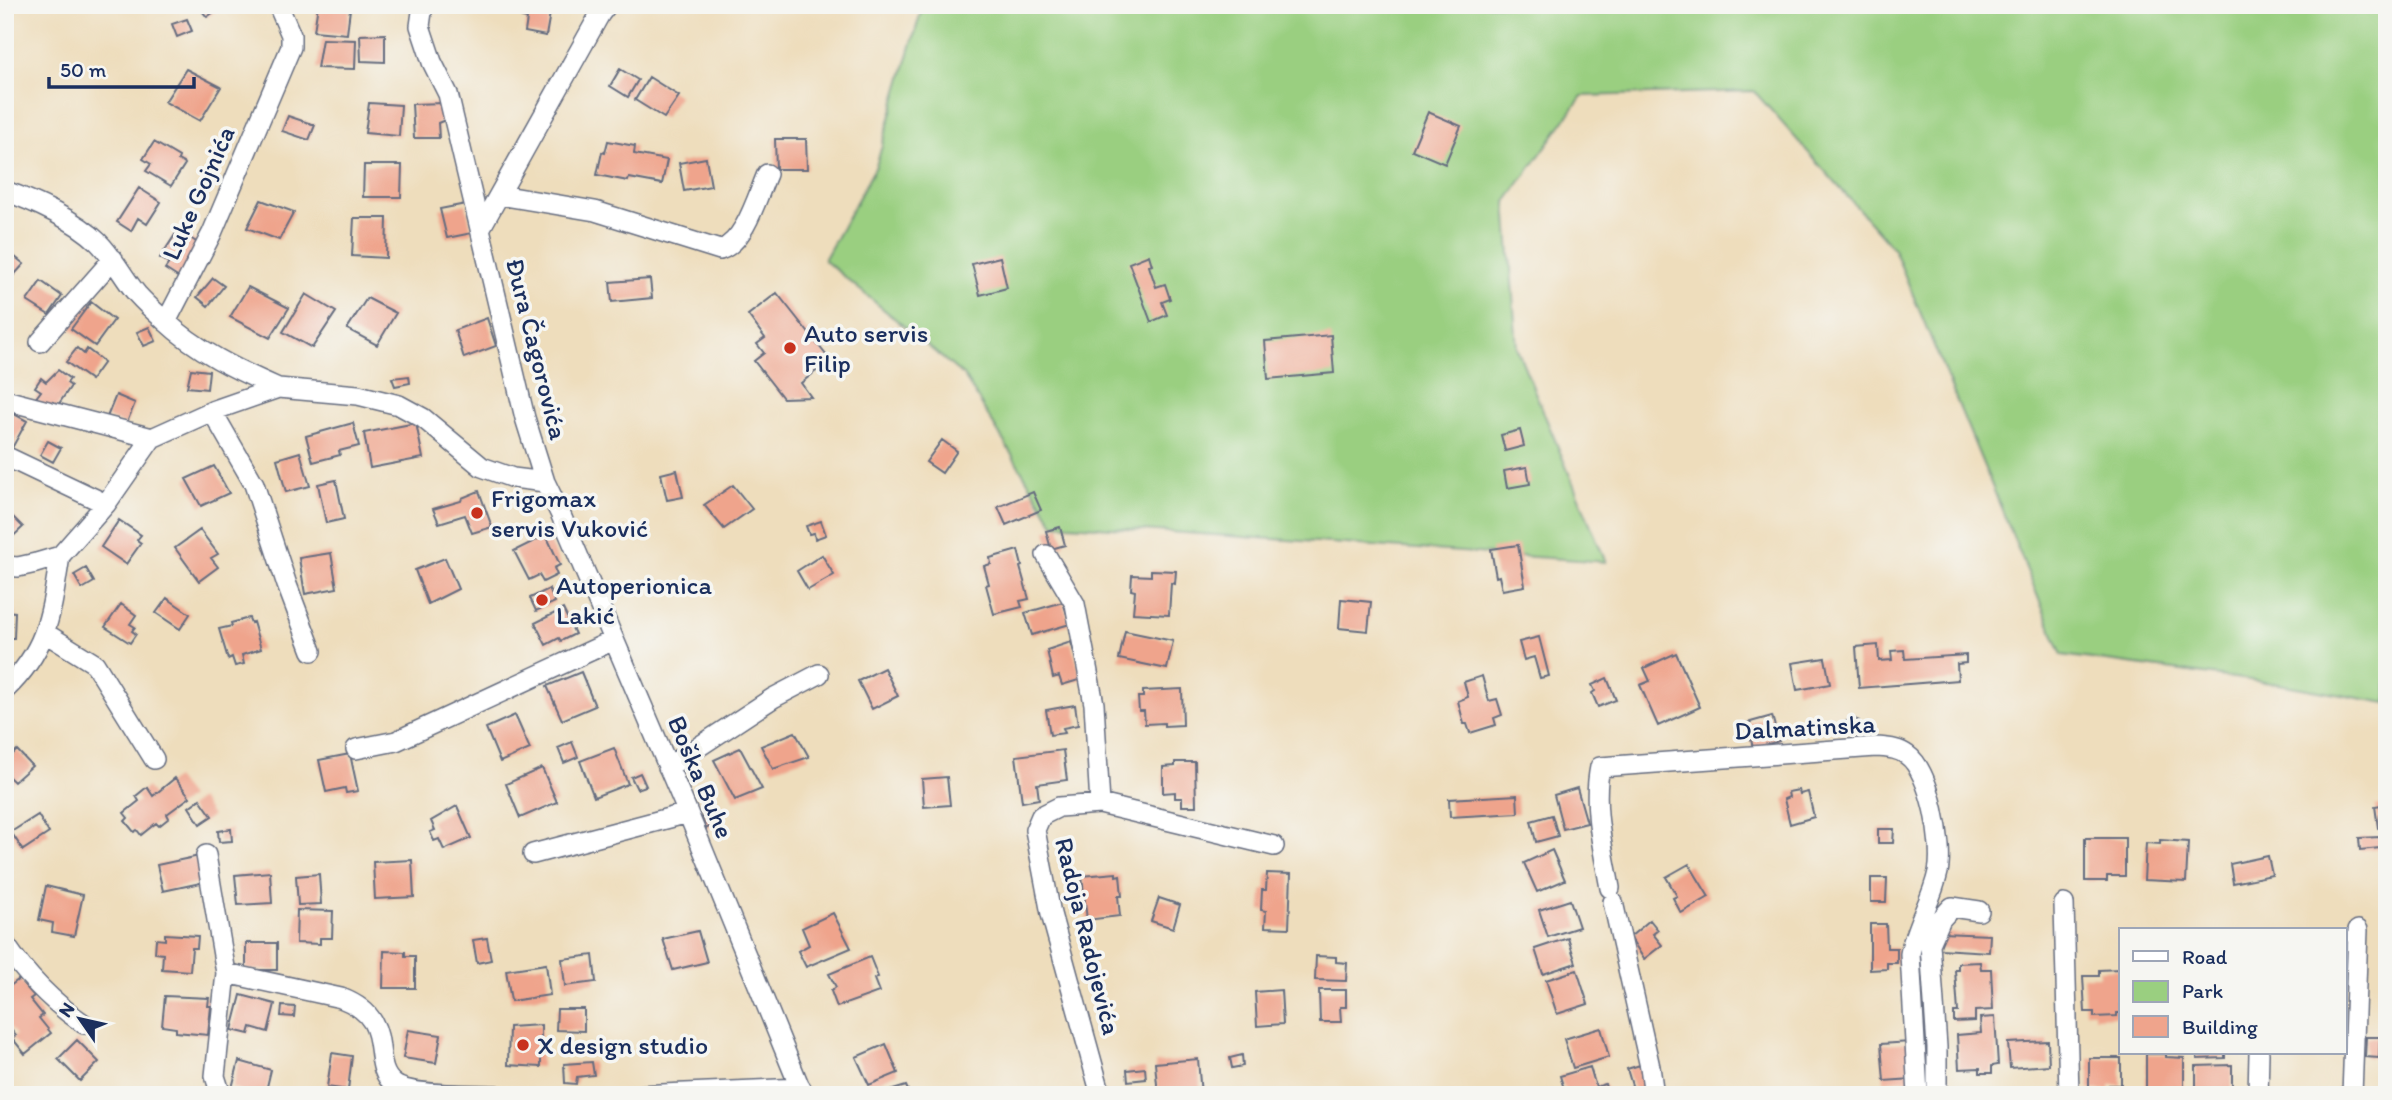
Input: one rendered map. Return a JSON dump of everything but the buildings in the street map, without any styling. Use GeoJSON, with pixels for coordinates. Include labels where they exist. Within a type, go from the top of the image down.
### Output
{"type":"FeatureCollection","features":[{"type":"Feature","properties":{"kind":"street","name":"Luke Gojnića"},"geometry":{"type":"LineString","coordinates":[[166,323],[212,233],[291,47],[291,35],[278,5]]}},
{"type":"Feature","properties":{"kind":"street","name":"Đura Čagorovića"},"geometry":{"type":"LineString","coordinates":[[424,5],[419,26],[432,62],[448,94],[525,418],[545,482]]}},
{"type":"Feature","properties":{"kind":"street","name":"Đura Čagorovića"},"geometry":{"type":"LineString","coordinates":[[480,229],[601,8]]}},
{"type":"Feature","properties":{"kind":"street"},"geometry":{"type":"LineString","coordinates":[[500,195],[595,211],[720,250],[732,244],[741,234],[767,174]]}},
{"type":"Feature","properties":{"kind":"street","name":"Luke Gojnića"},"geometry":{"type":"LineString","coordinates":[[5,191],[70,222],[96,240],[113,258],[137,293],[166,323],[200,349],[235,370],[278,388]]}},
{"type":"Feature","properties":{"kind":"street"},"geometry":{"type":"LineString","coordinates":[[40,342],[113,258]]}},
{"type":"Feature","properties":{"kind":"street"},"geometry":{"type":"LineString","coordinates":[[5,690],[25,669],[45,633],[60,556],[106,504],[152,438],[212,411],[278,388],[358,395],[399,405],[423,418],[482,467],[513,478],[545,482]]}},
{"type":"Feature","properties":{"kind":"street"},"geometry":{"type":"LineString","coordinates":[[5,400],[152,438]]}},
{"type":"Feature","properties":{"kind":"street"},"geometry":{"type":"LineString","coordinates":[[212,411],[254,484],[312,651]]}},
{"type":"Feature","properties":{"kind":"street"},"geometry":{"type":"LineString","coordinates":[[5,456],[106,504]]}},
{"type":"Feature","properties":{"kind":"street","name":"Boška Buhe"},"geometry":{"type":"LineString","coordinates":[[545,482],[688,813],[802,1091]]}},
{"type":"Feature","properties":{"kind":"street","name":"Radoja Radojevića"},"geometry":{"type":"LineString","coordinates":[[1046,555],[1074,604],[1094,704],[1100,804],[1059,807],[1041,816],[1035,830],[1051,914],[1101,1095]]}},
{"type":"Feature","properties":{"kind":"street"},"geometry":{"type":"LineString","coordinates":[[5,566],[18,567],[60,556]]}},
{"type":"Feature","properties":{"kind":"street"},"geometry":{"type":"LineString","coordinates":[[45,633],[95,664],[154,759]]}},
{"type":"Feature","properties":{"kind":"street"},"geometry":{"type":"LineString","coordinates":[[356,749],[396,741],[614,640]]}},
{"type":"Feature","properties":{"kind":"street"},"geometry":{"type":"LineString","coordinates":[[668,767],[773,698],[819,674]]}},
{"type":"Feature","properties":{"kind":"street","name":"Dalmatinska"},"geometry":{"type":"LineString","coordinates":[[1654,1095],[1611,895],[1598,809],[1597,783],[1600,767],[1876,747],[1895,749],[1908,755],[1918,766],[1926,782],[1939,840],[1939,868],[1934,891],[1913,940],[1910,954],[1918,1095]]}},
{"type":"Feature","properties":{"kind":"street"},"geometry":{"type":"LineString","coordinates":[[1100,804],[1274,846]]}},
{"type":"Feature","properties":{"kind":"street"},"geometry":{"type":"LineString","coordinates":[[533,854],[688,813]]}},
{"type":"Feature","properties":{"kind":"street"},"geometry":{"type":"LineString","coordinates":[[206,855],[226,973],[215,1076],[221,1095]]}},
{"type":"Feature","properties":{"kind":"street"},"geometry":{"type":"LineString","coordinates":[[2064,904],[2069,1095]]}},
{"type":"Feature","properties":{"kind":"street"},"geometry":{"type":"LineString","coordinates":[[1937,1095],[1937,1047],[1930,944],[1941,919],[1952,906],[1979,911]]}},
{"type":"Feature","properties":{"kind":"street"},"geometry":{"type":"LineString","coordinates":[[2353,1095],[2358,930]]}},
{"type":"Feature","properties":{"kind":"street"},"geometry":{"type":"LineString","coordinates":[[5,944],[41,989],[58,1006],[84,1024]]}},
{"type":"Feature","properties":{"kind":"street"},"geometry":{"type":"LineString","coordinates":[[226,973],[353,1002],[371,1017],[378,1031],[387,1076],[394,1084],[419,1092],[495,1095]]}},
{"type":"Feature","properties":{"kind":"street"},"geometry":{"type":"LineString","coordinates":[[2258,1095],[2259,1054]]}},
{"type":"Feature","properties":{"kind":"street"},"geometry":{"type":"LineString","coordinates":[[639,1095],[802,1091]]}},
{"type":"Feature","properties":{"kind":"green space"},"geometry":{"type":"Polygon","coordinates":[[[923,5],[2387,5],[2387,703],[2279,684],[2062,655],[1894,249],[1754,91],[1582,96],[1506,202],[1517,349],[1606,562],[1054,524],[964,376],[824,260],[876,166],[923,5]]]}},
{"type":"Feature","properties":{"kind":"place","name":"Auto servis Filip"},"geometry":{"type":"Point","coordinates":[790,348]}},
{"type":"Feature","properties":{"kind":"place","name":"Frigomax servis Vuković"},"geometry":{"type":"Point","coordinates":[477,513]}},
{"type":"Feature","properties":{"kind":"place","name":"Autoperionica Lakić"},"geometry":{"type":"Point","coordinates":[542,600]}},
{"type":"Feature","properties":{"kind":"place","name":"X design studio"},"geometry":{"type":"Point","coordinates":[523,1045]}}]}
